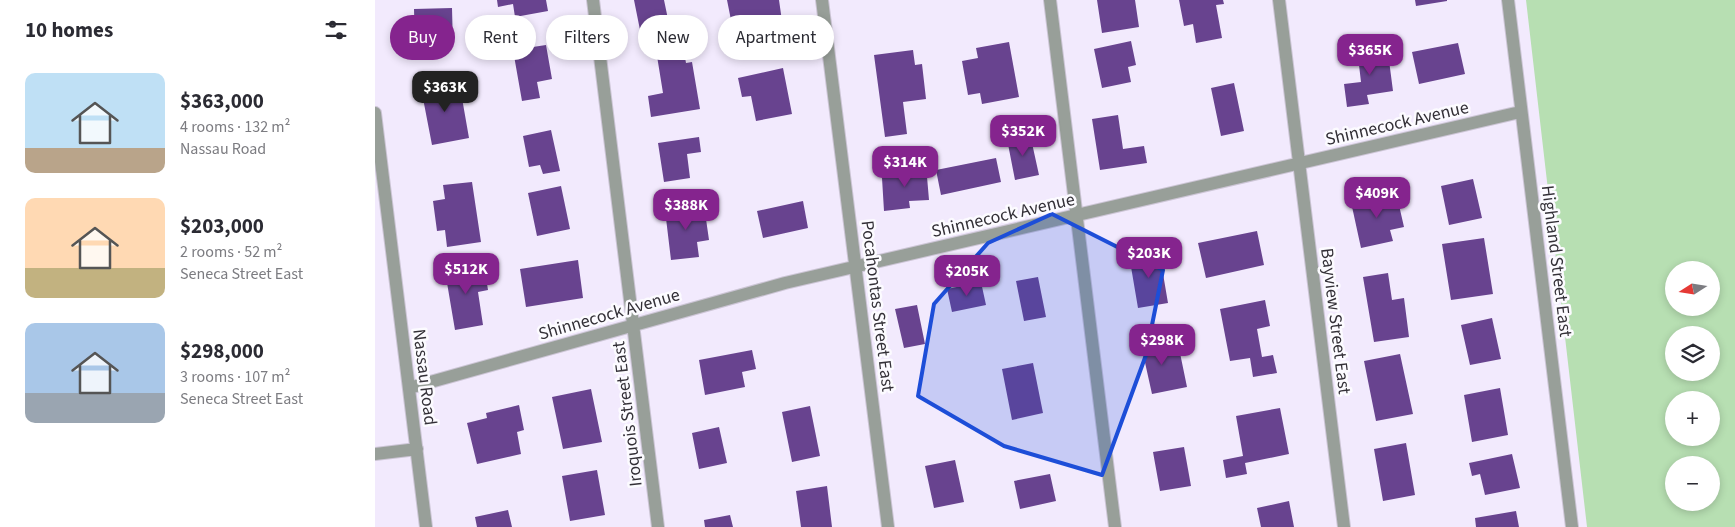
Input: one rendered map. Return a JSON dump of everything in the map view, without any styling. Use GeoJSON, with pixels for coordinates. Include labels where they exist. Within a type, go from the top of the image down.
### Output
{"type":"FeatureCollection","features":[{"type":"Feature","properties":{"kind":"street","name":"Iroquois Street East"},"geometry":{"type":"LineString","coordinates":[[593,0],[658,527]]}},
{"type":"Feature","properties":{"kind":"street","name":"Pocahontas Street East"},"geometry":{"type":"LineString","coordinates":[[822,0],[887,527]]}},
{"type":"Feature","properties":{"kind":"street"},"geometry":{"type":"LineString","coordinates":[[1050,0],[1115,527]]}},
{"type":"Feature","properties":{"kind":"street","name":"Bayview Street East"},"geometry":{"type":"LineString","coordinates":[[1279,0],[1344,527]]}},
{"type":"Feature","properties":{"kind":"street","name":"Highland Street East"},"geometry":{"type":"LineString","coordinates":[[1508,0],[1572,527]]}},
{"type":"Feature","properties":{"kind":"street","name":"Shinnecock Avenue"},"geometry":{"type":"LineString","coordinates":[[409,388],[785,283],[1521,112]]}},
{"type":"Feature","properties":{"kind":"street","name":"Nassau Road"},"geometry":{"type":"LineString","coordinates":[[375,113],[426,527]]}},
{"type":"Feature","properties":{"kind":"street"},"geometry":{"type":"LineString","coordinates":[[375,454],[417,449]]}},
{"type":"Feature","properties":{"kind":"highlighted area"},"geometry":{"type":"Polygon","coordinates":[[[1052,214],[1163,270],[1146,355],[1102,475],[1004,446],[918,396],[934,304],[988,243],[1052,214]]]}},
{"type":"Feature","properties":{"kind":"green space"},"geometry":{"type":"Polygon","coordinates":[[[1526,0],[1735,0],[1735,527],[1587,527],[1526,0]]]}},
{"type":"Feature","properties":{"kind":"building"},"geometry":{"type":"Polygon","coordinates":[[[497,0],[546,0],[548,11],[515,15],[513,4],[498,7],[497,0]]]}},
{"type":"Feature","properties":{"kind":"building"},"geometry":{"type":"Polygon","coordinates":[[[634,0],[664,0],[667,15],[638,15],[638,20],[634,0]]]}},
{"type":"Feature","properties":{"kind":"building"},"geometry":{"type":"Polygon","coordinates":[[[727,0],[779,0],[781,15],[730,15],[727,0]]]}},
{"type":"Feature","properties":{"kind":"building"},"geometry":{"type":"Polygon","coordinates":[[[1097,0],[1135,0],[1139,27],[1102,33],[1097,0]]]}},
{"type":"Feature","properties":{"kind":"building"},"geometry":{"type":"Polygon","coordinates":[[[1179,0],[1223,0],[1224,4],[1216,5],[1222,38],[1196,43],[1193,24],[1184,26],[1179,0]]]}},
{"type":"Feature","properties":{"kind":"building"},"geometry":{"type":"Polygon","coordinates":[[[1415,0],[1447,0],[1447,1],[1416,6],[1415,0]]]}},
{"type":"Feature","properties":{"kind":"building"},"geometry":{"type":"Polygon","coordinates":[[[452,8],[452,15],[414,15],[414,9],[452,8]]]}},
{"type":"Feature","properties":{"kind":"building"},"geometry":{"type":"Polygon","coordinates":[[[1131,41],[1136,65],[1128,67],[1131,82],[1102,88],[1094,49],[1131,41]]]}},
{"type":"Feature","properties":{"kind":"building"},"geometry":{"type":"Polygon","coordinates":[[[1009,42],[1019,97],[982,104],[980,93],[968,95],[962,61],[978,58],[976,48],[1009,42]]]}},
{"type":"Feature","properties":{"kind":"building"},"geometry":{"type":"Polygon","coordinates":[[[1458,43],[1465,74],[1419,84],[1412,52],[1458,43]]]}},
{"type":"Feature","properties":{"kind":"building"},"geometry":{"type":"Polygon","coordinates":[[[546,45],[546,60],[549,60],[552,79],[537,82],[540,98],[522,101],[515,60],[536,60],[536,47],[546,45]]]}},
{"type":"Feature","properties":{"kind":"building"},"geometry":{"type":"Polygon","coordinates":[[[1387,45],[1393,91],[1367,95],[1369,104],[1347,107],[1344,84],[1361,82],[1357,48],[1387,45]]]}},
{"type":"Feature","properties":{"kind":"building"},"geometry":{"type":"Polygon","coordinates":[[[913,50],[915,65],[922,64],[926,99],[903,102],[907,134],[885,137],[874,55],[913,50]]]}},
{"type":"Feature","properties":{"kind":"building"},"geometry":{"type":"Polygon","coordinates":[[[658,60],[685,60],[686,63],[692,62],[700,109],[651,117],[648,96],[663,93],[658,60]]]}},
{"type":"Feature","properties":{"kind":"building"},"geometry":{"type":"Polygon","coordinates":[[[783,68],[792,114],[756,121],[751,96],[742,97],[738,78],[783,68]]]}},
{"type":"Feature","properties":{"kind":"building"},"geometry":{"type":"Polygon","coordinates":[[[459,81],[469,138],[432,145],[421,88],[459,81]]]}},
{"type":"Feature","properties":{"kind":"building"},"geometry":{"type":"Polygon","coordinates":[[[1234,83],[1244,131],[1221,136],[1211,88],[1234,83]]]}},
{"type":"Feature","properties":{"kind":"building"},"geometry":{"type":"Polygon","coordinates":[[[1118,115],[1123,149],[1144,146],[1147,163],[1100,170],[1092,119],[1118,115]]]}},
{"type":"Feature","properties":{"kind":"building"},"geometry":{"type":"Polygon","coordinates":[[[551,130],[560,171],[543,174],[540,165],[529,167],[523,136],[551,130]]]}},
{"type":"Feature","properties":{"kind":"building"},"geometry":{"type":"Polygon","coordinates":[[[1030,134],[1039,175],[1015,180],[1007,139],[1030,134]]]}},
{"type":"Feature","properties":{"kind":"building"},"geometry":{"type":"Polygon","coordinates":[[[699,137],[701,152],[687,154],[690,178],[664,182],[658,143],[699,137]]]}},
{"type":"Feature","properties":{"kind":"building"},"geometry":{"type":"Polygon","coordinates":[[[996,158],[1001,182],[941,195],[936,170],[996,158]]]}},
{"type":"Feature","properties":{"kind":"building"},"geometry":{"type":"Polygon","coordinates":[[[926,165],[929,200],[909,201],[910,208],[884,211],[882,178],[900,176],[899,168],[926,165]]]}},
{"type":"Feature","properties":{"kind":"building"},"geometry":{"type":"Polygon","coordinates":[[[1473,179],[1482,218],[1449,225],[1441,186],[1473,179]]]}},
{"type":"Feature","properties":{"kind":"building"},"geometry":{"type":"Polygon","coordinates":[[[472,182],[481,242],[447,247],[445,230],[437,231],[433,201],[445,199],[443,185],[472,182]]]}},
{"type":"Feature","properties":{"kind":"building"},"geometry":{"type":"Polygon","coordinates":[[[561,186],[570,229],[537,236],[528,193],[561,186]]]}},
{"type":"Feature","properties":{"kind":"building"},"geometry":{"type":"Polygon","coordinates":[[[1396,192],[1404,227],[1390,230],[1393,241],[1361,248],[1351,202],[1396,192]]]}},
{"type":"Feature","properties":{"kind":"building"},"geometry":{"type":"Polygon","coordinates":[[[803,201],[808,228],[763,238],[757,211],[803,201]]]}},
{"type":"Feature","properties":{"kind":"building"},"geometry":{"type":"Polygon","coordinates":[[[704,205],[709,240],[697,242],[699,257],[671,260],[665,210],[704,205]]]}},
{"type":"Feature","properties":{"kind":"building"},"geometry":{"type":"Polygon","coordinates":[[[1257,231],[1264,265],[1206,278],[1198,243],[1257,231]]]}},
{"type":"Feature","properties":{"kind":"building"},"geometry":{"type":"Polygon","coordinates":[[[1484,238],[1493,294],[1451,300],[1442,244],[1484,238]]]}},
{"type":"Feature","properties":{"kind":"building"},"geometry":{"type":"Polygon","coordinates":[[[1159,250],[1168,303],[1138,308],[1129,255],[1159,250]]]}},
{"type":"Feature","properties":{"kind":"building"},"geometry":{"type":"Polygon","coordinates":[[[578,260],[583,298],[526,307],[520,269],[578,260]]]}},
{"type":"Feature","properties":{"kind":"building"},"geometry":{"type":"Polygon","coordinates":[[[484,265],[488,290],[478,292],[483,325],[455,330],[445,271],[484,265]]]}},
{"type":"Feature","properties":{"kind":"building"},"geometry":{"type":"Polygon","coordinates":[[[1388,273],[1392,300],[1404,298],[1409,337],[1374,342],[1363,277],[1388,273]]]}},
{"type":"Feature","properties":{"kind":"building"},"geometry":{"type":"Polygon","coordinates":[[[1038,277],[1046,317],[1024,321],[1016,281],[1038,277]]]}},
{"type":"Feature","properties":{"kind":"building"},"geometry":{"type":"Polygon","coordinates":[[[981,282],[986,305],[952,312],[947,289],[981,282]]]}},
{"type":"Feature","properties":{"kind":"building"},"geometry":{"type":"Polygon","coordinates":[[[1265,300],[1270,326],[1257,329],[1262,357],[1273,355],[1277,373],[1253,377],[1250,358],[1230,361],[1220,309],[1265,300]]]}},
{"type":"Feature","properties":{"kind":"building"},"geometry":{"type":"Polygon","coordinates":[[[917,305],[925,344],[904,348],[895,309],[917,305]]]}},
{"type":"Feature","properties":{"kind":"building"},"geometry":{"type":"Polygon","coordinates":[[[1492,318],[1501,359],[1470,365],[1461,325],[1492,318]]]}},
{"type":"Feature","properties":{"kind":"building"},"geometry":{"type":"Polygon","coordinates":[[[1163,335],[1168,356],[1180,353],[1187,387],[1152,394],[1140,340],[1163,335]]]}},
{"type":"Feature","properties":{"kind":"building"},"geometry":{"type":"Polygon","coordinates":[[[752,350],[756,369],[742,372],[745,387],[705,395],[699,360],[752,350]]]}},
{"type":"Feature","properties":{"kind":"building"},"geometry":{"type":"Polygon","coordinates":[[[1400,354],[1413,414],[1376,421],[1364,361],[1400,354]]]}},
{"type":"Feature","properties":{"kind":"building"},"geometry":{"type":"Polygon","coordinates":[[[1033,363],[1043,413],[1012,420],[1002,369],[1033,363]]]}},
{"type":"Feature","properties":{"kind":"building"},"geometry":{"type":"Polygon","coordinates":[[[1500,388],[1508,435],[1472,442],[1464,395],[1500,388]]]}},
{"type":"Feature","properties":{"kind":"building"},"geometry":{"type":"Polygon","coordinates":[[[591,389],[602,442],[563,449],[552,397],[591,389]]]}},
{"type":"Feature","properties":{"kind":"building"},"geometry":{"type":"Polygon","coordinates":[[[519,405],[524,430],[517,432],[521,454],[477,464],[467,423],[487,418],[486,413],[519,405]]]}},
{"type":"Feature","properties":{"kind":"building"},"geometry":{"type":"Polygon","coordinates":[[[810,406],[820,456],[792,462],[782,412],[810,406]]]}},
{"type":"Feature","properties":{"kind":"building"},"geometry":{"type":"Polygon","coordinates":[[[1280,408],[1289,454],[1245,463],[1247,474],[1226,478],[1223,460],[1243,456],[1236,416],[1280,408]]]}},
{"type":"Feature","properties":{"kind":"building"},"geometry":{"type":"Polygon","coordinates":[[[719,427],[727,463],[699,469],[692,433],[719,427]]]}},
{"type":"Feature","properties":{"kind":"building"},"geometry":{"type":"Polygon","coordinates":[[[1406,443],[1415,495],[1383,501],[1374,449],[1406,443]]]}},
{"type":"Feature","properties":{"kind":"building"},"geometry":{"type":"Polygon","coordinates":[[[1184,447],[1191,486],[1160,491],[1153,452],[1184,447]]]}},
{"type":"Feature","properties":{"kind":"building"},"geometry":{"type":"Polygon","coordinates":[[[1512,454],[1520,488],[1485,495],[1480,474],[1472,476],[1469,463],[1512,454]]]}},
{"type":"Feature","properties":{"kind":"building"},"geometry":{"type":"Polygon","coordinates":[[[955,460],[964,502],[934,508],[925,466],[955,460]]]}},
{"type":"Feature","properties":{"kind":"building"},"geometry":{"type":"Polygon","coordinates":[[[597,470],[605,515],[570,521],[562,476],[597,470]]]}},
{"type":"Feature","properties":{"kind":"building"},"geometry":{"type":"Polygon","coordinates":[[[1050,474],[1056,501],[1020,509],[1014,481],[1050,474]]]}},
{"type":"Feature","properties":{"kind":"building"},"geometry":{"type":"Polygon","coordinates":[[[827,486],[832,527],[801,527],[796,491],[827,486]]]}},
{"type":"Feature","properties":{"kind":"building"},"geometry":{"type":"Polygon","coordinates":[[[1289,501],[1294,527],[1261,527],[1257,508],[1289,501]]]}},
{"type":"Feature","properties":{"kind":"building"},"geometry":{"type":"Polygon","coordinates":[[[508,510],[512,527],[477,527],[475,517],[508,510]]]}},
{"type":"Feature","properties":{"kind":"building"},"geometry":{"type":"Polygon","coordinates":[[[1516,511],[1519,527],[1476,527],[1475,518],[1516,511]]]}},
{"type":"Feature","properties":{"kind":"building"},"geometry":{"type":"Polygon","coordinates":[[[730,515],[733,527],[705,527],[704,520],[730,515]]]}}]}
